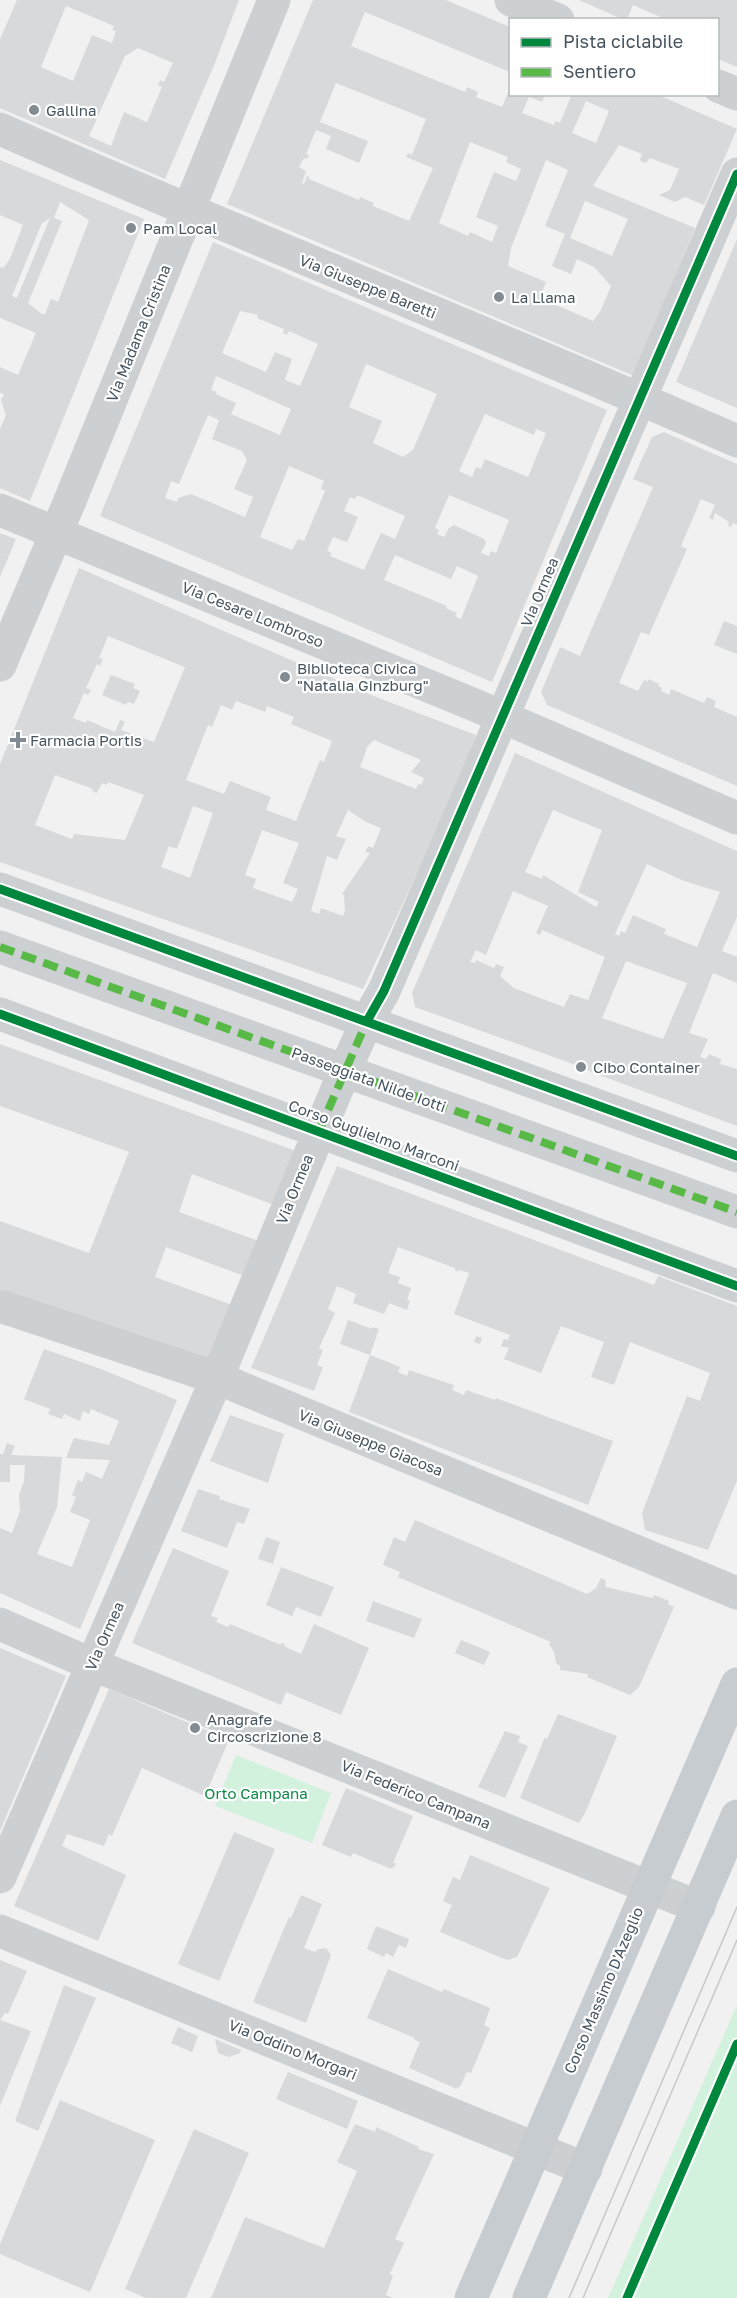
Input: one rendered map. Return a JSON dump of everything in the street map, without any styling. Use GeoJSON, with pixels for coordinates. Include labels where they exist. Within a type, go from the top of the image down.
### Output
{"type":"FeatureCollection","features":[{"type":"Feature","properties":{"kind":"main road","name":"Corso Massimo D'Azeglio"},"geometry":{"type":"LineString","coordinates":[[471,2298],[737,1684]]}},
{"type":"Feature","properties":{"kind":"main road"},"geometry":{"type":"LineString","coordinates":[[529,2298],[737,1816]]}},
{"type":"Feature","properties":{"kind":"street","name":"Via Madama Cristina"},"geometry":{"type":"LineString","coordinates":[[0,665],[189,212],[274,0]]}},
{"type":"Feature","properties":{"kind":"street"},"geometry":{"type":"LineString","coordinates":[[511,0],[553,18]]}},
{"type":"Feature","properties":{"kind":"street"},"geometry":{"type":"LineString","coordinates":[[719,87],[737,94]]}},
{"type":"Feature","properties":{"kind":"street","name":"Via Giuseppe Baretti"},"geometry":{"type":"LineString","coordinates":[[0,129],[189,212],[639,398],[737,441]]}},
{"type":"Feature","properties":{"kind":"street","name":"Via Ormea"},"geometry":{"type":"LineString","coordinates":[[0,1877],[217,1378],[318,1131],[367,1021],[384,991],[737,174]]}},
{"type":"Feature","properties":{"kind":"street","name":"Via Cesare Lombroso"},"geometry":{"type":"LineString","coordinates":[[0,510],[502,717],[737,818]]}},
{"type":"Feature","properties":{"kind":"street"},"geometry":{"type":"LineString","coordinates":[[0,890],[737,1156]]}},
{"type":"Feature","properties":{"kind":"street","name":"Passeggiata Nilde Iotti"},"geometry":{"type":"LineString","coordinates":[[0,947],[737,1212]]}},
{"type":"Feature","properties":{"kind":"street","name":"Corso Guglielmo Marconi"},"geometry":{"type":"LineString","coordinates":[[0,1014],[737,1286]]}},
{"type":"Feature","properties":{"kind":"street","name":"Via Giuseppe Giacosa"},"geometry":{"type":"LineString","coordinates":[[0,1306],[217,1378],[737,1593]]}},
{"type":"Feature","properties":{"kind":"street","name":"Via Federico Campana"},"geometry":{"type":"LineString","coordinates":[[0,1624],[91,1664],[699,1907]]}},
{"type":"Feature","properties":{"kind":"street","name":"Via Oddino Morgari"},"geometry":{"type":"LineString","coordinates":[[0,1931],[586,2169]]}},
{"type":"Feature","properties":{"kind":"green space","name":"Orto Campana"},"geometry":{"type":"Polygon","coordinates":[[[236,1755],[331,1793],[312,1843],[215,1806],[236,1755]]]}},
{"type":"Feature","properties":{"kind":"green space"},"geometry":{"type":"Polygon","coordinates":[[[737,2005],[737,2298],[608,2298],[737,2005]]]}},
{"type":"Feature","properties":{"kind":"building"},"geometry":{"type":"Polygon","coordinates":[[[17,0],[239,0],[215,63],[165,179],[0,108],[0,39],[17,0]],[[66,6],[41,67],[73,81],[92,35],[112,43],[116,31],[112,30],[114,26],[66,6]],[[138,48],[125,56],[89,136],[111,146],[124,112],[147,122],[162,87],[158,85],[160,80],[164,82],[173,63],[138,48]]]}},
{"type":"Feature","properties":{"kind":"building"},"geometry":{"type":"Polygon","coordinates":[[[313,0],[446,0],[509,27],[509,72],[365,12],[351,46],[465,92],[467,87],[478,92],[476,97],[502,107],[509,90],[509,96],[545,96],[542,102],[529,97],[522,113],[554,125],[556,121],[560,123],[571,96],[661,96],[737,129],[704,205],[685,197],[675,202],[659,195],[670,190],[679,169],[650,158],[643,163],[640,160],[642,154],[619,145],[593,186],[695,228],[634,376],[227,204],[313,0]],[[336,83],[320,122],[368,141],[359,163],[326,149],[331,136],[316,130],[306,154],[309,155],[307,159],[304,158],[299,167],[306,171],[302,183],[304,184],[307,176],[310,177],[309,179],[359,200],[360,197],[374,203],[373,206],[409,221],[433,168],[406,157],[408,153],[412,155],[426,119],[336,83]],[[586,101],[572,133],[596,143],[609,111],[586,101]],[[470,142],[439,223],[468,236],[470,232],[492,242],[498,226],[476,217],[494,172],[516,181],[521,169],[506,162],[508,157],[470,142]],[[546,160],[511,248],[508,266],[546,282],[540,298],[593,321],[601,310],[611,286],[594,267],[577,259],[571,274],[552,266],[565,234],[545,226],[568,170],[546,160]],[[585,201],[570,238],[612,256],[628,219],[585,201]]]}},
{"type":"Feature","properties":{"kind":"building"},"geometry":{"type":"Polygon","coordinates":[[[579,0],[737,0],[737,67],[719,59],[719,18],[662,18],[633,5],[628,18],[620,18],[579,0]]]}},
{"type":"Feature","properties":{"kind":"building"},"geometry":{"type":"Polygon","coordinates":[[[0,160],[144,219],[30,501],[0,488],[0,429],[6,415],[1,400],[4,394],[0,393],[0,367],[18,375],[36,333],[0,318],[0,267],[3,268],[10,259],[23,225],[0,215],[0,160]],[[60,202],[54,218],[62,221],[28,303],[42,314],[45,314],[51,299],[58,302],[89,220],[60,202]],[[50,218],[42,223],[12,296],[17,298],[50,218]]]}},
{"type":"Feature","properties":{"kind":"building"},"geometry":{"type":"Polygon","coordinates":[[[737,239],[737,408],[676,382],[737,239]]]}},
{"type":"Feature","properties":{"kind":"building"},"geometry":{"type":"Polygon","coordinates":[[[213,242],[607,410],[492,682],[100,516],[213,242]],[[240,311],[222,353],[266,372],[275,352],[292,359],[285,380],[300,386],[318,344],[289,331],[287,335],[283,333],[284,329],[257,318],[258,315],[240,311]],[[366,364],[349,407],[382,421],[373,443],[403,457],[413,450],[437,394],[366,364]],[[216,376],[211,390],[217,392],[216,394],[236,403],[231,414],[280,435],[291,409],[216,376]],[[485,414],[459,471],[472,477],[476,467],[481,469],[485,459],[528,477],[546,433],[536,429],[534,435],[485,414]],[[208,415],[179,484],[171,481],[165,498],[177,502],[178,498],[191,494],[245,517],[253,497],[234,489],[247,460],[242,451],[212,439],[219,420],[208,415]],[[289,466],[260,537],[292,550],[298,539],[304,541],[325,491],[321,489],[324,481],[289,466]],[[357,495],[355,499],[350,497],[344,511],[358,517],[347,542],[333,537],[327,551],[332,553],[330,556],[364,570],[381,533],[395,539],[405,516],[357,495]],[[449,495],[435,528],[439,530],[437,534],[444,537],[449,528],[454,525],[484,539],[486,543],[481,553],[489,556],[491,551],[496,553],[509,520],[449,495]],[[395,555],[384,580],[447,606],[446,608],[457,613],[455,616],[461,619],[478,576],[457,566],[451,579],[395,555]]]}},
{"type":"Feature","properties":{"kind":"building"},"geometry":{"type":"Polygon","coordinates":[[[664,432],[737,464],[737,525],[733,523],[731,527],[728,526],[729,522],[715,513],[713,520],[709,518],[715,505],[701,499],[681,546],[687,549],[649,635],[641,632],[619,683],[638,691],[644,680],[648,682],[648,679],[659,684],[661,691],[669,695],[671,689],[704,703],[707,697],[716,701],[714,707],[737,717],[737,786],[547,705],[541,692],[560,647],[580,656],[653,487],[633,479],[652,437],[664,432]]]}},
{"type":"Feature","properties":{"kind":"building"},"geometry":{"type":"Polygon","coordinates":[[[0,533],[16,539],[0,577],[0,533]]]}},
{"type":"Feature","properties":{"kind":"building"},"geometry":{"type":"Polygon","coordinates":[[[79,568],[376,697],[476,735],[464,768],[363,989],[0,862],[0,764],[79,568]],[[108,636],[99,658],[103,659],[100,666],[97,664],[86,688],[91,690],[88,695],[84,693],[73,718],[86,723],[87,720],[115,732],[120,720],[125,722],[121,730],[154,742],[185,667],[108,636]],[[236,701],[232,710],[221,705],[212,727],[208,725],[186,780],[224,794],[230,781],[271,797],[266,810],[296,821],[320,760],[324,762],[332,741],[291,724],[294,717],[267,706],[265,712],[236,701]],[[374,740],[367,749],[360,767],[416,789],[418,784],[421,785],[424,778],[411,772],[421,760],[374,740]],[[55,775],[35,825],[72,839],[74,834],[125,840],[144,795],[108,782],[107,785],[102,783],[97,793],[92,791],[93,789],[55,775]],[[193,806],[177,849],[169,846],[161,867],[190,878],[213,813],[193,806]],[[348,810],[336,836],[346,839],[337,860],[327,856],[311,911],[319,914],[321,908],[343,916],[345,911],[342,894],[370,853],[365,852],[368,846],[373,848],[381,828],[366,822],[348,810]],[[262,830],[245,875],[256,879],[253,888],[292,902],[298,889],[283,883],[299,843],[262,830]]]}},
{"type":"Feature","properties":{"kind":"building"},"geometry":{"type":"Polygon","coordinates":[[[724,621],[737,626],[737,654],[714,645],[724,621]]]}},
{"type":"Feature","properties":{"kind":"building"},"geometry":{"type":"Polygon","coordinates":[[[111,675],[135,684],[133,688],[140,691],[134,704],[128,702],[126,705],[102,695],[111,675]]]}},
{"type":"Feature","properties":{"kind":"building"},"geometry":{"type":"Polygon","coordinates":[[[515,753],[737,851],[737,917],[722,951],[737,957],[737,983],[713,973],[689,1033],[708,1039],[700,1057],[706,1059],[709,1054],[721,1059],[720,1064],[737,1069],[737,1126],[415,1007],[412,993],[515,753]],[[553,810],[525,872],[542,879],[543,875],[596,907],[599,902],[578,892],[602,830],[553,810]],[[647,864],[615,934],[619,936],[621,931],[625,933],[633,915],[666,929],[664,934],[697,947],[720,892],[684,881],[647,864]],[[513,891],[486,955],[476,950],[470,962],[475,963],[476,960],[494,968],[496,964],[504,967],[500,976],[514,988],[564,1007],[570,994],[588,1000],[605,957],[542,930],[540,935],[536,933],[548,906],[513,891]],[[626,961],[602,1018],[663,1039],[687,983],[626,961]]]}},
{"type":"Feature","properties":{"kind":"building"},"geometry":{"type":"Polygon","coordinates":[[[0,1044],[296,1151],[274,1205],[192,1174],[179,1212],[259,1241],[247,1277],[166,1247],[155,1277],[235,1306],[210,1366],[0,1289],[0,1221],[89,1253],[129,1152],[0,1106],[0,1044]]]}},
{"type":"Feature","properties":{"kind":"building"},"geometry":{"type":"Polygon","coordinates":[[[337,1166],[654,1285],[658,1276],[737,1306],[737,1481],[708,1550],[645,1530],[642,1513],[687,1396],[700,1401],[710,1373],[630,1342],[614,1385],[591,1377],[604,1342],[561,1326],[541,1373],[504,1359],[509,1348],[501,1346],[504,1339],[508,1340],[510,1335],[454,1314],[469,1273],[459,1270],[458,1272],[455,1268],[398,1247],[388,1273],[400,1277],[398,1283],[411,1288],[407,1310],[389,1303],[384,1314],[353,1303],[356,1294],[337,1286],[328,1309],[335,1313],[319,1348],[323,1350],[317,1365],[323,1367],[314,1391],[251,1368],[337,1166]]]}},
{"type":"Feature","properties":{"kind":"building"},"geometry":{"type":"Polygon","coordinates":[[[348,1320],[372,1329],[372,1327],[379,1329],[370,1355],[340,1344],[348,1320]]]}},
{"type":"Feature","properties":{"kind":"building"},"geometry":{"type":"Polygon","coordinates":[[[476,1336],[482,1338],[480,1344],[474,1342],[476,1336]]]}},
{"type":"Feature","properties":{"kind":"building"},"geometry":{"type":"Polygon","coordinates":[[[44,1349],[177,1400],[80,1629],[0,1593],[0,1528],[12,1533],[20,1511],[19,1495],[24,1481],[25,1465],[10,1465],[10,1482],[0,1482],[0,1454],[3,1454],[7,1443],[15,1446],[11,1455],[62,1457],[57,1507],[37,1554],[72,1567],[90,1520],[70,1512],[76,1497],[72,1495],[78,1480],[82,1482],[86,1472],[102,1479],[110,1460],[66,1458],[74,1438],[109,1445],[119,1421],[91,1409],[89,1414],[83,1411],[80,1421],[64,1414],[62,1419],[48,1414],[50,1409],[24,1399],[44,1349]]]}},
{"type":"Feature","properties":{"kind":"building"},"geometry":{"type":"Polygon","coordinates":[[[370,1355],[400,1367],[398,1372],[407,1376],[409,1370],[454,1385],[452,1390],[464,1395],[466,1390],[495,1400],[496,1398],[613,1441],[588,1505],[349,1412],[370,1355]]]}},
{"type":"Feature","properties":{"kind":"building"},"geometry":{"type":"Polygon","coordinates":[[[230,1415],[284,1434],[268,1483],[210,1461],[230,1415]]]}},
{"type":"Feature","properties":{"kind":"building"},"geometry":{"type":"Polygon","coordinates":[[[198,1489],[250,1509],[244,1524],[237,1522],[227,1548],[181,1531],[198,1489]]]}},
{"type":"Feature","properties":{"kind":"building"},"geometry":{"type":"Polygon","coordinates":[[[415,1520],[587,1594],[596,1588],[601,1578],[605,1580],[606,1587],[653,1598],[654,1595],[669,1601],[668,1604],[674,1607],[639,1687],[630,1695],[587,1677],[588,1674],[560,1670],[549,1644],[551,1642],[398,1577],[400,1572],[383,1565],[394,1537],[405,1542],[415,1520]]]}},
{"type":"Feature","properties":{"kind":"building"},"geometry":{"type":"Polygon","coordinates":[[[266,1537],[280,1542],[273,1564],[258,1559],[266,1537]]]}},
{"type":"Feature","properties":{"kind":"building"},"geometry":{"type":"Polygon","coordinates":[[[173,1548],[229,1571],[211,1616],[218,1618],[216,1622],[228,1627],[230,1624],[281,1645],[281,1643],[285,1644],[284,1646],[301,1654],[314,1624],[369,1648],[341,1715],[286,1692],[281,1705],[132,1643],[173,1548]]]}},
{"type":"Feature","properties":{"kind":"building"},"geometry":{"type":"Polygon","coordinates":[[[281,1567],[334,1587],[321,1617],[296,1607],[292,1616],[266,1605],[281,1567]]]}},
{"type":"Feature","properties":{"kind":"building"},"geometry":{"type":"Polygon","coordinates":[[[373,1601],[422,1619],[414,1638],[366,1621],[373,1601]]]}},
{"type":"Feature","properties":{"kind":"building"},"geometry":{"type":"Polygon","coordinates":[[[461,1640],[490,1652],[484,1665],[455,1653],[461,1640]]]}},
{"type":"Feature","properties":{"kind":"building"},"geometry":{"type":"Polygon","coordinates":[[[0,1648],[66,1676],[0,1831],[0,1648]]]}},
{"type":"Feature","properties":{"kind":"building"},"geometry":{"type":"Polygon","coordinates":[[[109,1689],[229,1740],[205,1796],[142,1768],[112,1836],[109,1834],[104,1846],[67,1834],[62,1846],[126,1875],[98,1941],[14,1906],[109,1689]]]}},
{"type":"Feature","properties":{"kind":"building"},"geometry":{"type":"Polygon","coordinates":[[[558,1714],[617,1736],[579,1823],[520,1798],[545,1737],[547,1739],[558,1714]]]}},
{"type":"Feature","properties":{"kind":"building"},"geometry":{"type":"Polygon","coordinates":[[[505,1731],[520,1736],[518,1742],[528,1746],[505,1798],[478,1787],[505,1731]]]}},
{"type":"Feature","properties":{"kind":"building"},"geometry":{"type":"Polygon","coordinates":[[[346,1788],[413,1816],[393,1863],[396,1863],[394,1868],[391,1869],[353,1853],[351,1857],[322,1845],[346,1788]]]}},
{"type":"Feature","properties":{"kind":"building"},"geometry":{"type":"Polygon","coordinates":[[[234,1832],[275,1849],[219,1981],[178,1964],[234,1832]]]}},
{"type":"Feature","properties":{"kind":"building"},"geometry":{"type":"Polygon","coordinates":[[[470,1855],[550,1888],[517,1957],[507,1960],[440,1932],[452,1905],[443,1901],[453,1877],[460,1880],[470,1855]]]}},
{"type":"Feature","properties":{"kind":"building"},"geometry":{"type":"Polygon","coordinates":[[[301,1895],[322,1904],[304,1948],[315,1952],[326,1948],[331,1955],[306,2023],[253,2002],[289,1917],[291,1918],[301,1895]]]}},
{"type":"Feature","properties":{"kind":"building"},"geometry":{"type":"Polygon","coordinates":[[[376,1926],[409,1939],[406,1948],[399,1945],[393,1957],[386,1953],[384,1957],[367,1949],[376,1926]]]}},
{"type":"Feature","properties":{"kind":"building"},"geometry":{"type":"Polygon","coordinates":[[[0,1960],[27,1971],[8,2014],[5,2013],[0,2020],[0,1960]]]}},
{"type":"Feature","properties":{"kind":"building"},"geometry":{"type":"Polygon","coordinates":[[[388,1969],[442,1992],[444,1989],[490,2008],[484,2025],[490,2028],[471,2073],[467,2072],[457,2089],[409,2068],[420,2042],[414,2040],[415,2038],[367,2018],[388,1969]]]}},
{"type":"Feature","properties":{"kind":"building"},"geometry":{"type":"Polygon","coordinates":[[[64,1985],[96,1998],[38,2131],[15,2121],[64,1985]]]}},
{"type":"Feature","properties":{"kind":"building"},"geometry":{"type":"Polygon","coordinates":[[[0,2020],[31,2031],[0,2106],[0,2020]]]}},
{"type":"Feature","properties":{"kind":"building"},"geometry":{"type":"Polygon","coordinates":[[[178,2027],[198,2036],[192,2052],[171,2043],[178,2027]]]}},
{"type":"Feature","properties":{"kind":"building"},"geometry":{"type":"Polygon","coordinates":[[[215,2039],[241,2050],[240,2053],[229,2057],[218,2053],[215,2039]]]}},
{"type":"Feature","properties":{"kind":"building"},"geometry":{"type":"Polygon","coordinates":[[[288,2072],[358,2101],[347,2129],[276,2099],[288,2072]]]}},
{"type":"Feature","properties":{"kind":"building"},"geometry":{"type":"Polygon","coordinates":[[[60,2100],[155,2140],[90,2292],[0,2254],[0,2244],[60,2100]]]}},
{"type":"Feature","properties":{"kind":"building"},"geometry":{"type":"Polygon","coordinates":[[[355,2124],[375,2132],[376,2127],[419,2147],[418,2149],[434,2154],[395,2239],[404,2243],[390,2274],[393,2276],[386,2295],[393,2298],[211,2298],[245,2217],[324,2248],[357,2171],[337,2162],[355,2124]]]}},
{"type":"Feature","properties":{"kind":"building"},"geometry":{"type":"Polygon","coordinates":[[[194,2129],[249,2153],[186,2298],[146,2298],[125,2289],[194,2129]]]}},
{"type":"Feature","properties":{"kind":"tram line"},"geometry":{"type":"LineString","coordinates":[[569,2298],[737,1907]]}},
{"type":"Feature","properties":{"kind":"tram line"},"geometry":{"type":"LineString","coordinates":[[583,2298],[737,1940]]}},
{"type":"Feature","properties":{"kind":"marked path"},"geometry":{"type":"LineString","coordinates":[[0,947],[737,1212]]}},
{"type":"Feature","properties":{"kind":"marked path"},"geometry":{"type":"LineString","coordinates":[[319,1131],[367,1021]]}},
{"type":"Feature","properties":{"kind":"cycle path"},"geometry":{"type":"LineString","coordinates":[[367,1021],[384,991],[737,174]]}},
{"type":"Feature","properties":{"kind":"cycle path"},"geometry":{"type":"LineString","coordinates":[[0,889],[737,1156]]}},
{"type":"Feature","properties":{"kind":"cycle path"},"geometry":{"type":"LineString","coordinates":[[0,1014],[737,1286]]}},
{"type":"Feature","properties":{"kind":"cycle path"},"geometry":{"type":"LineString","coordinates":[[627,2298],[737,2044]]}},
{"type":"Feature","properties":{"kind":"place","name":"Gallina"},"geometry":{"type":"Point","coordinates":[34,110]}},
{"type":"Feature","properties":{"kind":"place","name":"Pam Local"},"geometry":{"type":"Point","coordinates":[131,228]}},
{"type":"Feature","properties":{"kind":"place","name":"La Llama"},"geometry":{"type":"Point","coordinates":[499,297]}},
{"type":"Feature","properties":{"kind":"place","name":"Biblioteca Civica \"Natalia Ginzburg\""},"geometry":{"type":"Point","coordinates":[285,677]}},
{"type":"Feature","properties":{"kind":"place","name":"Farmacia Portis"},"geometry":{"type":"Point","coordinates":[18,740]}},
{"type":"Feature","properties":{"kind":"place","name":"Cibo Container"},"geometry":{"type":"Point","coordinates":[581,1067]}},
{"type":"Feature","properties":{"kind":"place","name":"Anagrafe Circoscrizione 8"},"geometry":{"type":"Point","coordinates":[195,1728]}}]}
